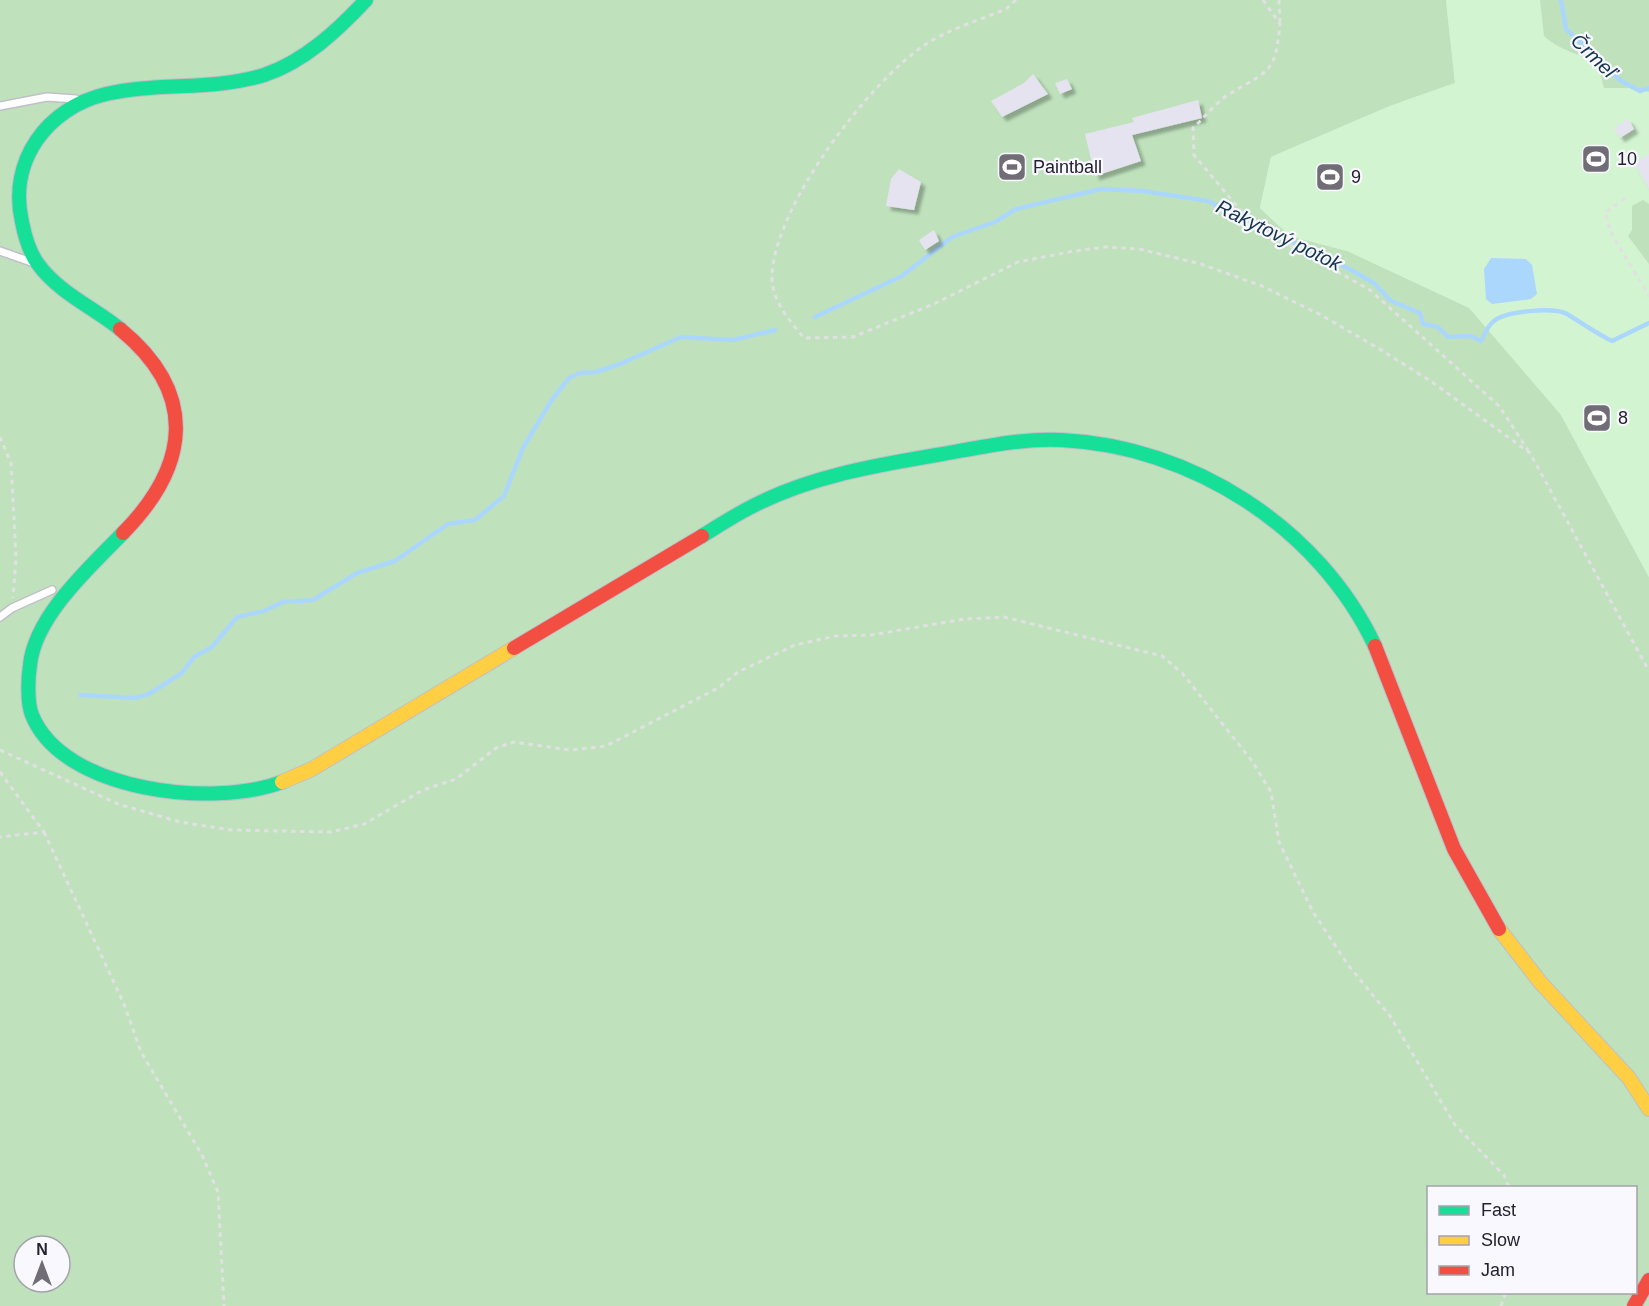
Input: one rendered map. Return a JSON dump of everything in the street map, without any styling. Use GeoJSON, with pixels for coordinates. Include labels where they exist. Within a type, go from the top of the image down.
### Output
{"type":"FeatureCollection","features":[{"type":"Feature","properties":{"kind":"main road"},"geometry":{"type":"LineString","coordinates":[[366,0],[329,38],[266,74],[214,85],[106,94],[82,99],[53,117],[29,150],[21,170],[17,191],[29,247],[37,263],[55,282],[134,340],[156,362],[168,383],[175,405],[177,428],[174,450],[156,489],[142,507],[69,570],[52,590],[27,632],[21,650],[20,669],[29,710],[39,730],[54,746],[89,769],[147,787],[189,795],[216,797],[270,789],[312,769],[756,504],[789,489],[867,466],[1019,442],[1065,440],[1108,445],[1134,452],[1221,485],[1251,503],[1294,536],[1336,582],[1355,608],[1380,656],[1447,833],[1484,905],[1523,961],[1641,1093],[1649,1109]]}},
{"type":"Feature","properties":{"kind":"main road"},"geometry":{"type":"LineString","coordinates":[[1634,1306],[1649,1280]]}},
{"type":"Feature","properties":{"kind":"lane"},"geometry":{"type":"LineString","coordinates":[[0,106],[47,97],[82,99]]}},
{"type":"Feature","properties":{"kind":"lane"},"geometry":{"type":"LineString","coordinates":[[0,251],[37,263]]}},
{"type":"Feature","properties":{"kind":"lane"},"geometry":{"type":"LineString","coordinates":[[0,617],[12,608],[52,590]]}},
{"type":"Feature","properties":{"kind":"path"},"geometry":{"type":"LineString","coordinates":[[1016,0],[1006,9],[927,43],[884,78],[839,136],[798,197],[780,234],[771,276],[782,311],[804,338],[853,337],[936,303],[1018,262],[1046,255],[1106,248],[1139,249],[1201,264],[1262,286],[1321,315],[1432,382],[1530,453]]}},
{"type":"Feature","properties":{"kind":"path"},"geometry":{"type":"LineString","coordinates":[[1263,0],[1280,24]]}},
{"type":"Feature","properties":{"kind":"path"},"geometry":{"type":"LineString","coordinates":[[1279,0],[1280,24],[1276,58],[1255,82],[1229,94],[1193,128],[1194,155],[1252,224],[1370,290],[1498,406],[1530,453],[1649,671]]}},
{"type":"Feature","properties":{"kind":"path"},"geometry":{"type":"LineString","coordinates":[[1625,198],[1605,213],[1612,235],[1649,296]]}},
{"type":"Feature","properties":{"kind":"path"},"geometry":{"type":"LineString","coordinates":[[0,437],[11,463],[12,473],[16,558],[12,608]]}},
{"type":"Feature","properties":{"kind":"path"},"geometry":{"type":"LineString","coordinates":[[0,750],[118,804],[180,822],[231,830],[331,832],[364,824],[423,790],[456,779],[496,748],[514,742],[570,750],[606,746],[718,688],[738,672],[795,645],[836,636],[871,635],[965,619],[1004,617],[1162,656],[1182,673],[1252,761],[1271,792],[1279,842],[1313,912],[1348,965],[1390,1016],[1455,1125],[1504,1174],[1508,1186]]}},
{"type":"Feature","properties":{"kind":"path"},"geometry":{"type":"LineString","coordinates":[[0,772],[44,832],[124,1004],[141,1052],[202,1155],[218,1192],[224,1306]]}},
{"type":"Feature","properties":{"kind":"path"},"geometry":{"type":"LineString","coordinates":[[0,837],[44,832]]}},
{"type":"Feature","properties":{"kind":"green space"},"geometry":{"type":"Polygon","coordinates":[[[0,0],[1446,0],[1455,83],[1390,106],[1271,157],[1260,208],[1290,236],[1347,251],[1469,308],[1561,415],[1649,577],[1649,1306],[0,1306],[0,0]]]}},
{"type":"Feature","properties":{"kind":"green space"},"geometry":{"type":"Polygon","coordinates":[[[1446,0],[1649,0],[1649,577],[1561,415],[1347,251],[1290,236],[1260,208],[1271,157],[1390,106],[1455,83],[1446,0]]]}},
{"type":"Feature","properties":{"kind":"green space"},"geometry":{"type":"Polygon","coordinates":[[[1540,0],[1649,0],[1649,92],[1633,88],[1604,88],[1597,63],[1563,48],[1544,36],[1540,0]]]}},
{"type":"Feature","properties":{"kind":"green space"},"geometry":{"type":"Polygon","coordinates":[[[1643,200],[1649,204],[1649,264],[1628,236],[1632,230],[1632,206],[1643,200]]]}},
{"type":"Feature","properties":{"kind":"water"},"geometry":{"type":"Polygon","coordinates":[[[1491,258],[1526,259],[1532,265],[1537,294],[1531,299],[1492,304],[1486,299],[1484,269],[1491,258]]]}},
{"type":"Feature","properties":{"kind":"building"},"geometry":{"type":"Polygon","coordinates":[[[1033,74],[1048,94],[1002,117],[991,101],[1024,83],[1033,74]]]}},
{"type":"Feature","properties":{"kind":"building"},"geometry":{"type":"Polygon","coordinates":[[[1067,79],[1072,89],[1060,94],[1055,83],[1067,79]]]}},
{"type":"Feature","properties":{"kind":"building"},"geometry":{"type":"Polygon","coordinates":[[[1198,100],[1202,118],[1132,135],[1141,161],[1095,176],[1085,134],[1134,122],[1132,118],[1198,100]]]}},
{"type":"Feature","properties":{"kind":"building"},"geometry":{"type":"Polygon","coordinates":[[[1628,119],[1634,129],[1620,138],[1614,128],[1628,119]]]}},
{"type":"Feature","properties":{"kind":"building"},"geometry":{"type":"Polygon","coordinates":[[[1649,154],[1649,189],[1634,163],[1649,154]]]}},
{"type":"Feature","properties":{"kind":"building"},"geometry":{"type":"Polygon","coordinates":[[[899,169],[921,182],[914,210],[886,206],[891,179],[899,169]]]}},
{"type":"Feature","properties":{"kind":"building"},"geometry":{"type":"Polygon","coordinates":[[[934,230],[939,241],[925,250],[919,240],[934,230]]]}},
{"type":"Feature","properties":{"kind":"waterway","name":"Črmeľ"},"geometry":{"type":"LineString","coordinates":[[1561,0],[1566,29],[1621,81],[1640,91],[1649,88]]}},
{"type":"Feature","properties":{"kind":"waterway","name":"Rakytový potok"},"geometry":{"type":"LineString","coordinates":[[815,317],[902,276],[952,237],[995,222],[1016,209],[1101,189],[1143,191],[1208,201],[1374,283],[1391,301],[1420,313],[1423,324],[1438,327],[1448,337],[1471,336],[1481,341],[1494,321],[1508,315],[1530,311],[1567,314],[1612,341],[1649,323]]}},
{"type":"Feature","properties":{"kind":"waterway","name":"Rakytový potok"},"geometry":{"type":"LineString","coordinates":[[80,695],[135,698],[149,694],[182,673],[194,657],[212,647],[237,617],[264,611],[283,602],[313,600],[357,573],[395,561],[448,524],[475,520],[504,496],[523,448],[551,401],[569,378],[580,373],[596,372],[620,364],[681,337],[733,340],[775,330]]}},
{"type":"Feature","properties":{"kind":"traffic: fast"},"geometry":{"type":"LineString","coordinates":[[120,329],[56,283],[38,264],[30,249],[23,228],[19,200],[21,178],[27,158],[37,140],[66,111],[106,94],[146,88],[225,83],[264,75],[279,69],[320,44],[366,0]]}},
{"type":"Feature","properties":{"kind":"traffic: fast"},"geometry":{"type":"LineString","coordinates":[[702,536],[743,511],[778,495],[864,468],[1012,442],[1061,440],[1110,446],[1157,458],[1203,476],[1246,501],[1285,530],[1321,564],[1351,603],[1375,646]]}},
{"type":"Feature","properties":{"kind":"traffic: fast"},"geometry":{"type":"LineString","coordinates":[[123,533],[66,593],[42,628],[34,647],[29,670],[28,683],[32,715],[49,741],[75,762],[107,777],[143,787],[181,793],[219,793],[253,790],[282,782]]}},
{"type":"Feature","properties":{"kind":"traffic: slow"},"geometry":{"type":"LineString","coordinates":[[282,782],[312,769],[514,648]]}},
{"type":"Feature","properties":{"kind":"traffic: slow"},"geometry":{"type":"LineString","coordinates":[[1499,929],[1540,982],[1629,1078],[1649,1109]]}},
{"type":"Feature","properties":{"kind":"traffic: jam"},"geometry":{"type":"LineString","coordinates":[[120,329],[145,353],[163,378],[173,404],[176,430],[172,455],[162,481],[145,507],[123,533]]}},
{"type":"Feature","properties":{"kind":"traffic: jam"},"geometry":{"type":"LineString","coordinates":[[514,648],[702,536]]}},
{"type":"Feature","properties":{"kind":"traffic: jam"},"geometry":{"type":"LineString","coordinates":[[1375,646],[1454,849],[1499,929]]}},
{"type":"Feature","properties":{"kind":"traffic: jam"},"geometry":{"type":"LineString","coordinates":[[1634,1306],[1649,1280]]}},
{"type":"Feature","properties":{"kind":"place","name":"10"},"geometry":{"type":"Point","coordinates":[1596,159]}},
{"type":"Feature","properties":{"kind":"place","name":"Paintball"},"geometry":{"type":"Point","coordinates":[1012,167]}},
{"type":"Feature","properties":{"kind":"place","name":"9"},"geometry":{"type":"Point","coordinates":[1330,177]}},
{"type":"Feature","properties":{"kind":"place","name":"8"},"geometry":{"type":"Point","coordinates":[1597,418]}}]}
